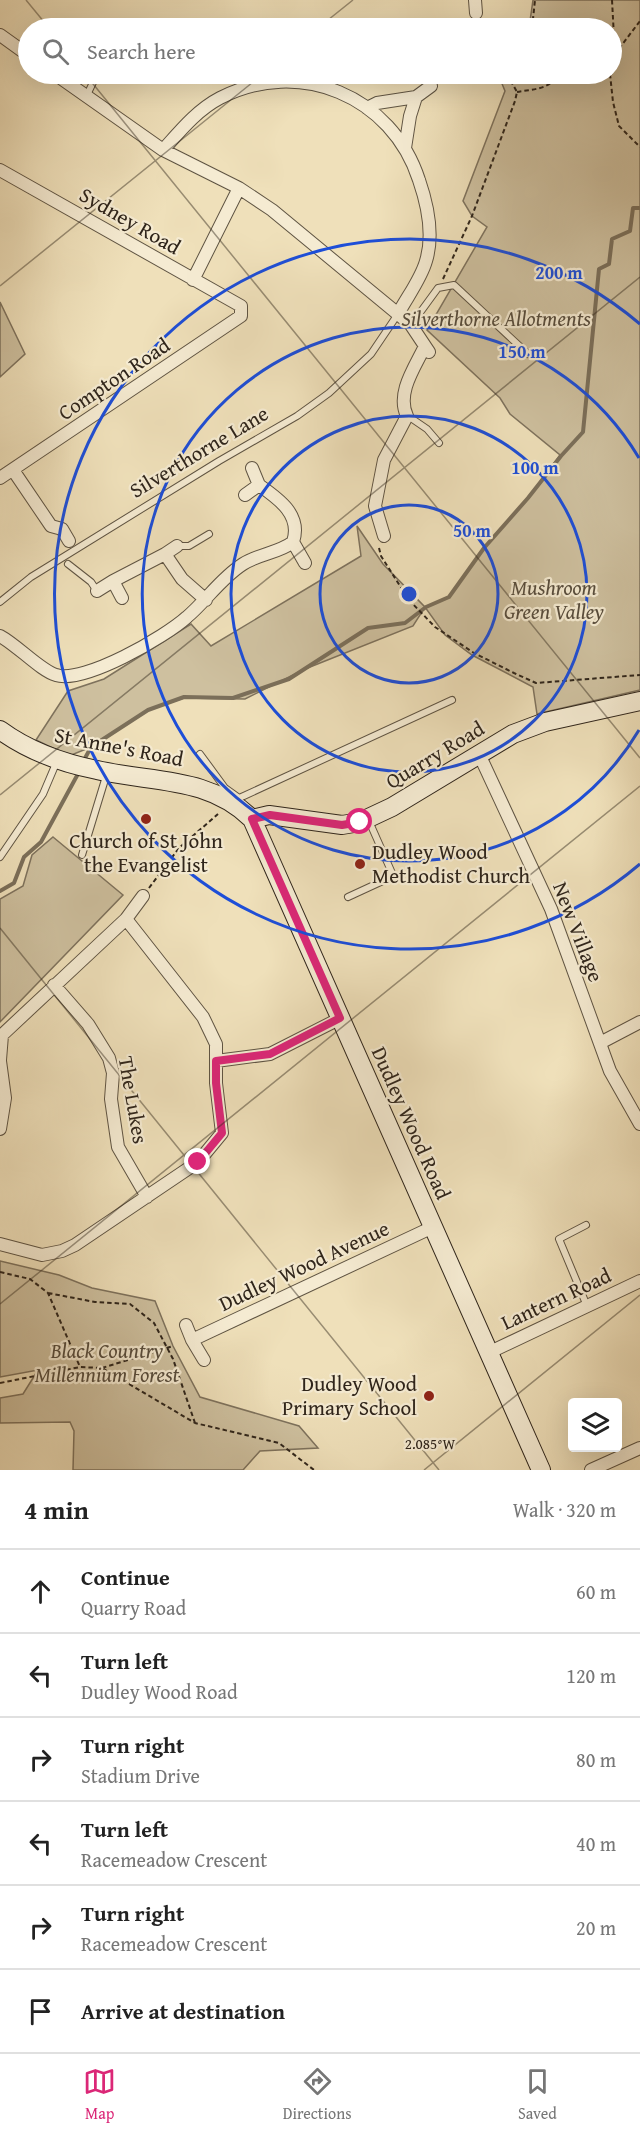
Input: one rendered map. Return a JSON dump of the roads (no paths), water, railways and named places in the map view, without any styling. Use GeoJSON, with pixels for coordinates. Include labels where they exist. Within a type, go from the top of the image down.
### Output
{"type":"FeatureCollection","features":[{"type":"Feature","properties":{"kind":"street"},"geometry":{"type":"LineString","coordinates":[[476,0],[476,13]]}},
{"type":"Feature","properties":{"kind":"street"},"geometry":{"type":"LineString","coordinates":[[0,35],[18,48]]}},
{"type":"Feature","properties":{"kind":"street"},"geometry":{"type":"LineString","coordinates":[[70,84],[163,150],[239,188],[272,210],[411,325],[427,349],[404,392],[402,407],[407,416],[384,460],[375,506],[384,536]]}},
{"type":"Feature","properties":{"kind":"street"},"geometry":{"type":"LineString","coordinates":[[163,150],[183,127],[218,99],[256,84]]}},
{"type":"Feature","properties":{"kind":"street"},"geometry":{"type":"LineString","coordinates":[[315,84],[355,99],[384,122],[405,148],[414,166],[426,202],[428,249],[426,263],[398,314]]}},
{"type":"Feature","properties":{"kind":"street"},"geometry":{"type":"LineString","coordinates":[[367,108],[377,103],[416,97],[431,86]]}},
{"type":"Feature","properties":{"kind":"street"},"geometry":{"type":"LineString","coordinates":[[405,148],[410,116],[416,97]]}},
{"type":"Feature","properties":{"kind":"street","name":"Sydney Road"},"geometry":{"type":"LineString","coordinates":[[0,170],[241,306]]}},
{"type":"Feature","properties":{"kind":"street"},"geometry":{"type":"LineString","coordinates":[[193,280],[239,188]]}},
{"type":"Feature","properties":{"kind":"street","name":"Compton Road"},"geometry":{"type":"LineString","coordinates":[[0,478],[241,316],[241,306]]}},
{"type":"Feature","properties":{"kind":"street"},"geometry":{"type":"LineString","coordinates":[[252,468],[260,485],[287,508],[295,527],[293,542],[305,563]]}},
{"type":"Feature","properties":{"kind":"street"},"geometry":{"type":"LineString","coordinates":[[13,470],[51,526],[62,529],[69,541]]}},
{"type":"Feature","properties":{"kind":"street"},"geometry":{"type":"LineString","coordinates":[[245,495],[260,485]]}},
{"type":"Feature","properties":{"kind":"street"},"geometry":{"type":"LineString","coordinates":[[0,636],[55,675],[75,676],[98,669],[157,639],[186,618],[243,564],[293,542]]}},
{"type":"Feature","properties":{"kind":"street"},"geometry":{"type":"LineString","coordinates":[[97,591],[177,546]]}},
{"type":"Feature","properties":{"kind":"street"},"geometry":{"type":"LineString","coordinates":[[165,554],[182,579],[206,600]]}},
{"type":"Feature","properties":{"kind":"street"},"geometry":{"type":"LineString","coordinates":[[113,581],[122,598]]}},
{"type":"Feature","properties":{"kind":"street","name":"Quarry Road"},"geometry":{"type":"LineString","coordinates":[[252,819],[270,815],[342,825],[368,819],[513,734],[545,722],[640,701]]}},
{"type":"Feature","properties":{"kind":"street","name":"St Anne's Road"},"geometry":{"type":"LineString","coordinates":[[0,730],[41,755],[61,761],[103,771],[193,785],[235,800]]}},
{"type":"Feature","properties":{"kind":"street","name":"New Village"},"geometry":{"type":"LineString","coordinates":[[479,754],[551,909],[610,1071],[640,1124]]}},
{"type":"Feature","properties":{"kind":"street","name":"Dudley Wood Road"},"geometry":{"type":"LineString","coordinates":[[235,800],[252,819],[541,1470]]}},
{"type":"Feature","properties":{"kind":"street"},"geometry":{"type":"LineString","coordinates":[[0,1129],[5,1098],[0,1060],[2,1035],[126,919],[143,896]]}},
{"type":"Feature","properties":{"kind":"street"},"geometry":{"type":"LineString","coordinates":[[0,1244],[42,1255],[62,1251],[75,1245],[198,1162],[222,1133],[216,1083],[216,1044],[203,1017],[126,919]]}},
{"type":"Feature","properties":{"kind":"street","name":"The Lukes"},"geometry":{"type":"LineString","coordinates":[[54,985],[88,1024],[109,1058],[113,1073],[111,1099],[118,1148],[147,1197]]}},
{"type":"Feature","properties":{"kind":"street"},"geometry":{"type":"LineString","coordinates":[[216,1061],[270,1054],[340,1018]]}},
{"type":"Feature","properties":{"kind":"street"},"geometry":{"type":"LineString","coordinates":[[600,1043],[640,1022]]}},
{"type":"Feature","properties":{"kind":"street","name":"Dudley Wood Avenue"},"geometry":{"type":"LineString","coordinates":[[192,1341],[433,1227]]}},
{"type":"Feature","properties":{"kind":"street","name":"Lantern Road"},"geometry":{"type":"LineString","coordinates":[[488,1353],[640,1281]]}},
{"type":"Feature","properties":{"kind":"street"},"geometry":{"type":"LineString","coordinates":[[186,1324],[192,1341],[204,1360]]}},
{"type":"Feature","properties":{"kind":"street"},"geometry":{"type":"LineString","coordinates":[[591,1470],[640,1448]]}},
{"type":"Feature","properties":{"kind":"lane"},"geometry":{"type":"LineString","coordinates":[[87,95],[92,84]]}},
{"type":"Feature","properties":{"kind":"lane"},"geometry":{"type":"LineString","coordinates":[[411,325],[438,288],[454,285],[528,354]]}},
{"type":"Feature","properties":{"kind":"lane","name":"Silverthorne Lane"},"geometry":{"type":"LineString","coordinates":[[0,602],[31,577],[219,461],[297,416],[329,393],[371,354],[398,314]]}},
{"type":"Feature","properties":{"kind":"lane"},"geometry":{"type":"LineString","coordinates":[[407,416],[427,429],[439,443]]}},
{"type":"Feature","properties":{"kind":"lane"},"geometry":{"type":"LineString","coordinates":[[177,546],[189,546],[209,534]]}},
{"type":"Feature","properties":{"kind":"lane"},"geometry":{"type":"LineString","coordinates":[[68,564],[91,582],[97,591]]}},
{"type":"Feature","properties":{"kind":"lane"},"geometry":{"type":"LineString","coordinates":[[200,754],[235,800],[453,700]]}},
{"type":"Feature","properties":{"kind":"lane"},"geometry":{"type":"LineString","coordinates":[[0,857],[43,794],[61,761]]}},
{"type":"Feature","properties":{"kind":"lane"},"geometry":{"type":"LineString","coordinates":[[82,855],[103,771]]}},
{"type":"Feature","properties":{"kind":"lane"},"geometry":{"type":"LineString","coordinates":[[348,897],[387,879],[392,873],[368,819]]}},
{"type":"Feature","properties":{"kind":"lane"},"geometry":{"type":"LineString","coordinates":[[586,1225],[560,1239],[587,1307]]}},
{"type":"Feature","properties":{"kind":"waterway"},"geometry":{"type":"LineString","coordinates":[[83,762],[91,747],[148,710],[184,697],[233,698],[289,679],[368,628],[405,623],[426,607],[449,597],[484,548],[583,432],[599,269],[609,264],[612,239],[630,231],[633,208],[640,208]]}},
{"type":"Feature","properties":{"kind":"waterway"},"geometry":{"type":"LineString","coordinates":[[0,891],[14,883],[24,857],[41,842],[79,772]]}},
{"type":"Feature","properties":{"kind":"place","name":"Church of St John the Evangelist"},"geometry":{"type":"Point","coordinates":[146,819]}},
{"type":"Feature","properties":{"kind":"place","name":"Dudley Wood Methodist Church"},"geometry":{"type":"Point","coordinates":[360,864]}},
{"type":"Feature","properties":{"kind":"place","name":"Dudley Wood Primary School"},"geometry":{"type":"Point","coordinates":[429,1396]}},
{"type":"Feature","properties":{"kind":"park label","name":"Silverthorne Allotments"},"geometry":{"type":"Point","coordinates":[496,319]}},
{"type":"Feature","properties":{"kind":"park label","name":"Mushroom Green Valley"},"geometry":{"type":"Point","coordinates":[554,600]}},
{"type":"Feature","properties":{"kind":"park label","name":"Black Country Millennium Forest"},"geometry":{"type":"Point","coordinates":[107,1363]}}]}
